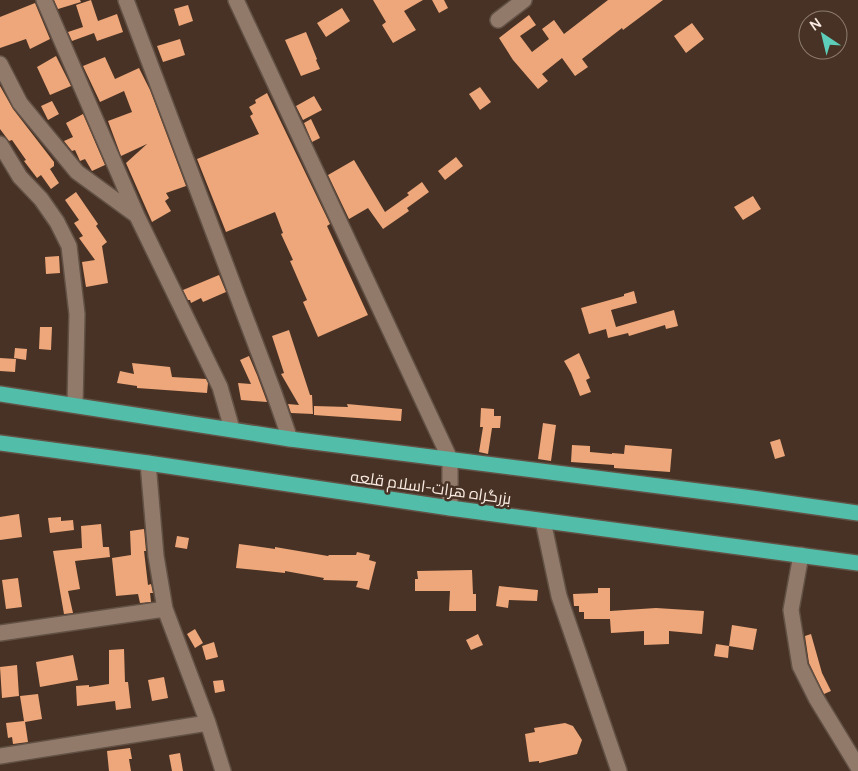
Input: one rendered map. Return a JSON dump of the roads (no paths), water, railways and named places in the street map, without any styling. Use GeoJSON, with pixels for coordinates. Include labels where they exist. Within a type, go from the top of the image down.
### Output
{"type":"FeatureCollection","features":[{"type":"Feature","properties":{"kind":"highway","name":"بزرگراه هرات-اسلام قلعه"},"geometry":{"type":"LineString","coordinates":[[0,394],[290,440],[450,459],[858,513]]}},
{"type":"Feature","properties":{"kind":"highway","name":"بزرگراه هرات-اسلام قلعه"},"geometry":{"type":"LineString","coordinates":[[0,443],[450,508],[858,563]]}},
{"type":"Feature","properties":{"kind":"street"},"geometry":{"type":"LineString","coordinates":[[44,0],[137,216],[220,387],[232,430]]}},
{"type":"Feature","properties":{"kind":"street"},"geometry":{"type":"LineString","coordinates":[[126,0],[290,440]]}},
{"type":"Feature","properties":{"kind":"street"},"geometry":{"type":"LineString","coordinates":[[236,0],[450,459],[450,508]]}},
{"type":"Feature","properties":{"kind":"street"},"geometry":{"type":"LineString","coordinates":[[498,20],[524,0]]}},
{"type":"Feature","properties":{"kind":"street"},"geometry":{"type":"LineString","coordinates":[[0,64],[20,103],[77,172],[137,216]]}},
{"type":"Feature","properties":{"kind":"street"},"geometry":{"type":"LineString","coordinates":[[0,144],[20,178],[41,199],[57,222],[69,246],[77,314],[75,405]]}},
{"type":"Feature","properties":{"kind":"street"},"geometry":{"type":"LineString","coordinates":[[148,463],[156,556],[165,609],[208,723],[223,771]]}},
{"type":"Feature","properties":{"kind":"street"},"geometry":{"type":"LineString","coordinates":[[543,521],[558,596],[619,771]]}},
{"type":"Feature","properties":{"kind":"street"},"geometry":{"type":"LineString","coordinates":[[801,556],[791,610],[800,666],[816,698],[858,767]]}},
{"type":"Feature","properties":{"kind":"street"},"geometry":{"type":"LineString","coordinates":[[0,634],[165,609]]}},
{"type":"Feature","properties":{"kind":"street"},"geometry":{"type":"LineString","coordinates":[[0,756],[208,723]]}}]}
